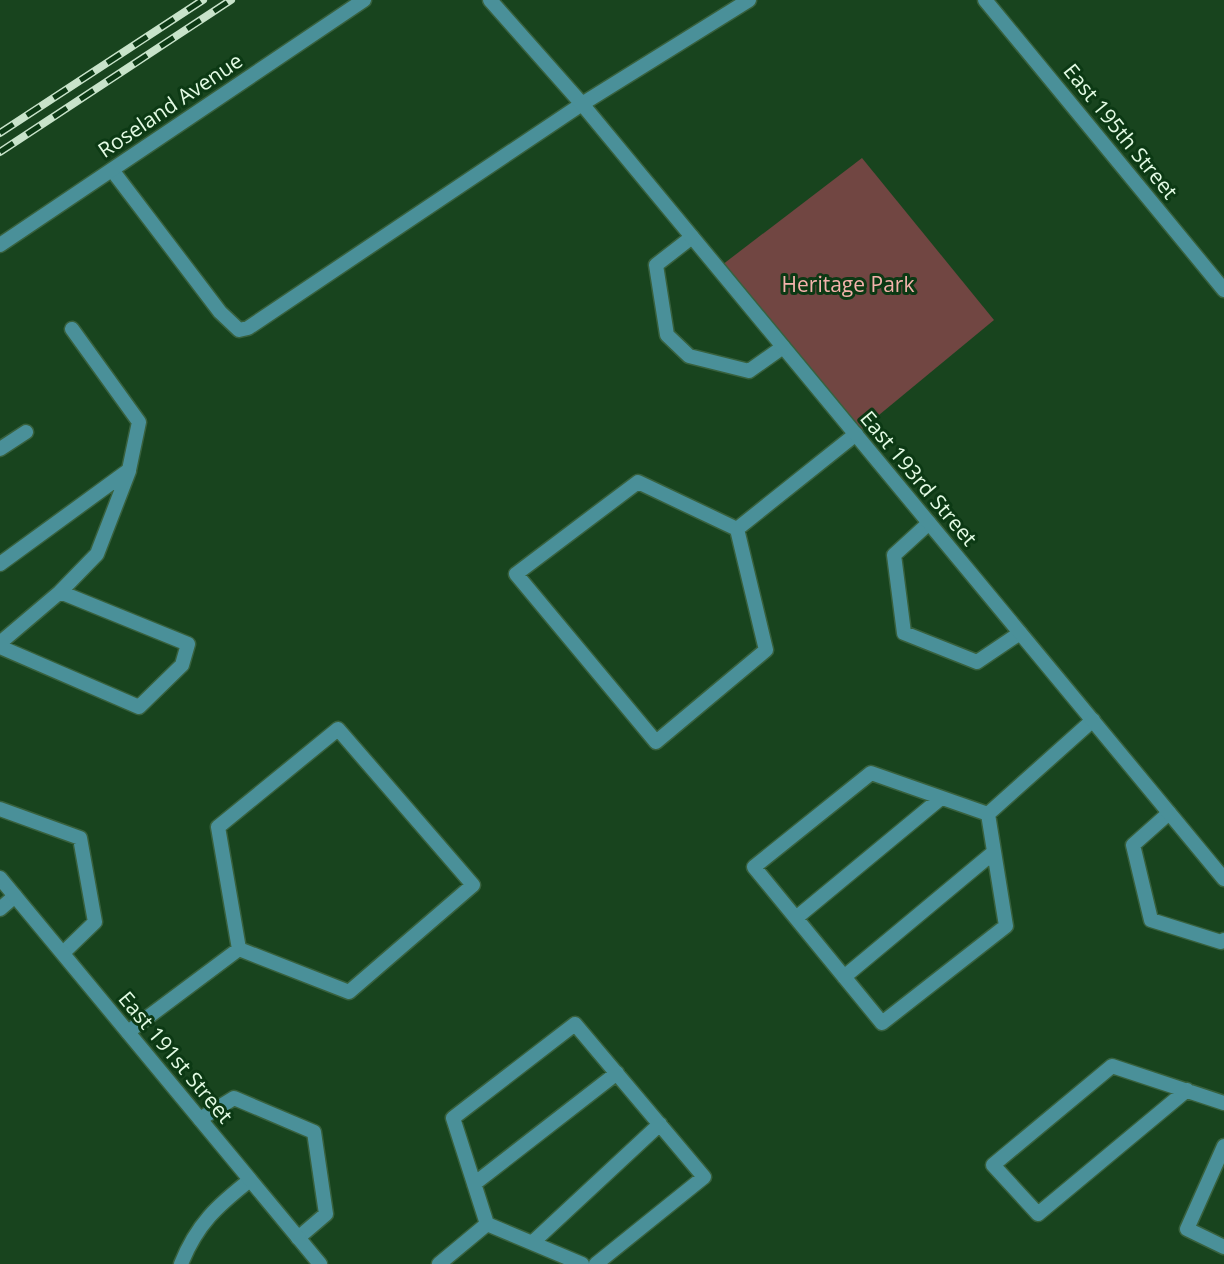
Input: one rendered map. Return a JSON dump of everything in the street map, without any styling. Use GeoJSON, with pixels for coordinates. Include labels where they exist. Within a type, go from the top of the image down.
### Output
{"type":"FeatureCollection","features":[{"type":"Feature","properties":{"kind":"street","name":"Roseland Avenue"},"geometry":{"type":"LineString","coordinates":[[0,245],[364,0]]}},
{"type":"Feature","properties":{"kind":"street"},"geometry":{"type":"LineString","coordinates":[[490,0],[582,104]]}},
{"type":"Feature","properties":{"kind":"street"},"geometry":{"type":"LineString","coordinates":[[111,170],[220,312],[239,330],[248,328],[582,104],[749,0]]}},
{"type":"Feature","properties":{"kind":"street","name":"East 195th Street"},"geometry":{"type":"LineString","coordinates":[[985,0],[1224,290]]}},
{"type":"Feature","properties":{"kind":"street","name":"East 193rd Street"},"geometry":{"type":"LineString","coordinates":[[582,104],[1224,878]]}},
{"type":"Feature","properties":{"kind":"street"},"geometry":{"type":"LineString","coordinates":[[692,237],[656,265],[667,335],[690,356],[749,370],[783,347]]}},
{"type":"Feature","properties":{"kind":"street"},"geometry":{"type":"LineString","coordinates":[[60,592],[188,645],[182,665],[139,706],[0,645],[60,592],[97,554],[129,470],[138,422],[72,329]]}},
{"type":"Feature","properties":{"kind":"street"},"geometry":{"type":"LineString","coordinates":[[0,449],[26,432]]}},
{"type":"Feature","properties":{"kind":"street"},"geometry":{"type":"LineString","coordinates":[[737,529],[856,434]]}},
{"type":"Feature","properties":{"kind":"street"},"geometry":{"type":"LineString","coordinates":[[0,564],[129,470]]}},
{"type":"Feature","properties":{"kind":"street"},"geometry":{"type":"LineString","coordinates":[[638,482],[737,529],[766,650],[656,742],[516,575],[638,482]]}},
{"type":"Feature","properties":{"kind":"street"},"geometry":{"type":"LineString","coordinates":[[929,523],[894,555],[904,634],[977,662],[1020,633]]}},
{"type":"Feature","properties":{"kind":"street"},"geometry":{"type":"LineString","coordinates":[[988,814],[1093,720]]}},
{"type":"Feature","properties":{"kind":"street"},"geometry":{"type":"LineString","coordinates":[[338,729],[473,886],[349,992],[239,949],[218,827],[338,729]]}},
{"type":"Feature","properties":{"kind":"street"},"geometry":{"type":"LineString","coordinates":[[871,773],[988,814],[1006,926],[882,1023],[754,867],[871,773]]}},
{"type":"Feature","properties":{"kind":"street"},"geometry":{"type":"LineString","coordinates":[[796,918],[941,798]]}},
{"type":"Feature","properties":{"kind":"street"},"geometry":{"type":"LineString","coordinates":[[0,809],[79,838],[95,922],[62,953]]}},
{"type":"Feature","properties":{"kind":"street"},"geometry":{"type":"LineString","coordinates":[[1170,813],[1133,845],[1151,920],[1221,942],[1224,940]]}},
{"type":"Feature","properties":{"kind":"street"},"geometry":{"type":"LineString","coordinates":[[844,977],[994,852]]}},
{"type":"Feature","properties":{"kind":"street","name":"East 191st Street"},"geometry":{"type":"LineString","coordinates":[[0,878],[320,1264]]}},
{"type":"Feature","properties":{"kind":"street"},"geometry":{"type":"LineString","coordinates":[[0,909],[15,896]]}},
{"type":"Feature","properties":{"kind":"street"},"geometry":{"type":"LineString","coordinates":[[128,1032],[239,949]]}},
{"type":"Feature","properties":{"kind":"street"},"geometry":{"type":"LineString","coordinates":[[582,1264],[487,1224],[453,1118],[575,1024],[704,1177],[596,1264]]}},
{"type":"Feature","properties":{"kind":"street"},"geometry":{"type":"LineString","coordinates":[[1187,1090],[1038,1214],[993,1165],[1112,1066],[1187,1090],[1224,1103]]}},
{"type":"Feature","properties":{"kind":"street"},"geometry":{"type":"LineString","coordinates":[[474,1184],[617,1073]]}},
{"type":"Feature","properties":{"kind":"street"},"geometry":{"type":"LineString","coordinates":[[200,1119],[234,1098],[314,1132],[326,1214],[298,1238]]}},
{"type":"Feature","properties":{"kind":"street"},"geometry":{"type":"LineString","coordinates":[[533,1243],[660,1124]]}},
{"type":"Feature","properties":{"kind":"street"},"geometry":{"type":"LineString","coordinates":[[1224,1146],[1187,1229],[1224,1247]]}},
{"type":"Feature","properties":{"kind":"street"},"geometry":{"type":"LineString","coordinates":[[181,1264],[191,1240],[219,1204],[250,1180]]}},
{"type":"Feature","properties":{"kind":"street"},"geometry":{"type":"LineString","coordinates":[[439,1264],[487,1224]]}},
{"type":"Feature","properties":{"kind":"green space","name":"Heritage Park"},"geometry":{"type":"Polygon","coordinates":[[[862,158],[994,320],[856,434],[718,268],[862,158]]]}},
{"type":"Feature","properties":{"kind":"railway"},"geometry":{"type":"LineString","coordinates":[[0,133],[203,0]]}},
{"type":"Feature","properties":{"kind":"railway"},"geometry":{"type":"LineString","coordinates":[[0,152],[231,0]]}}]}
